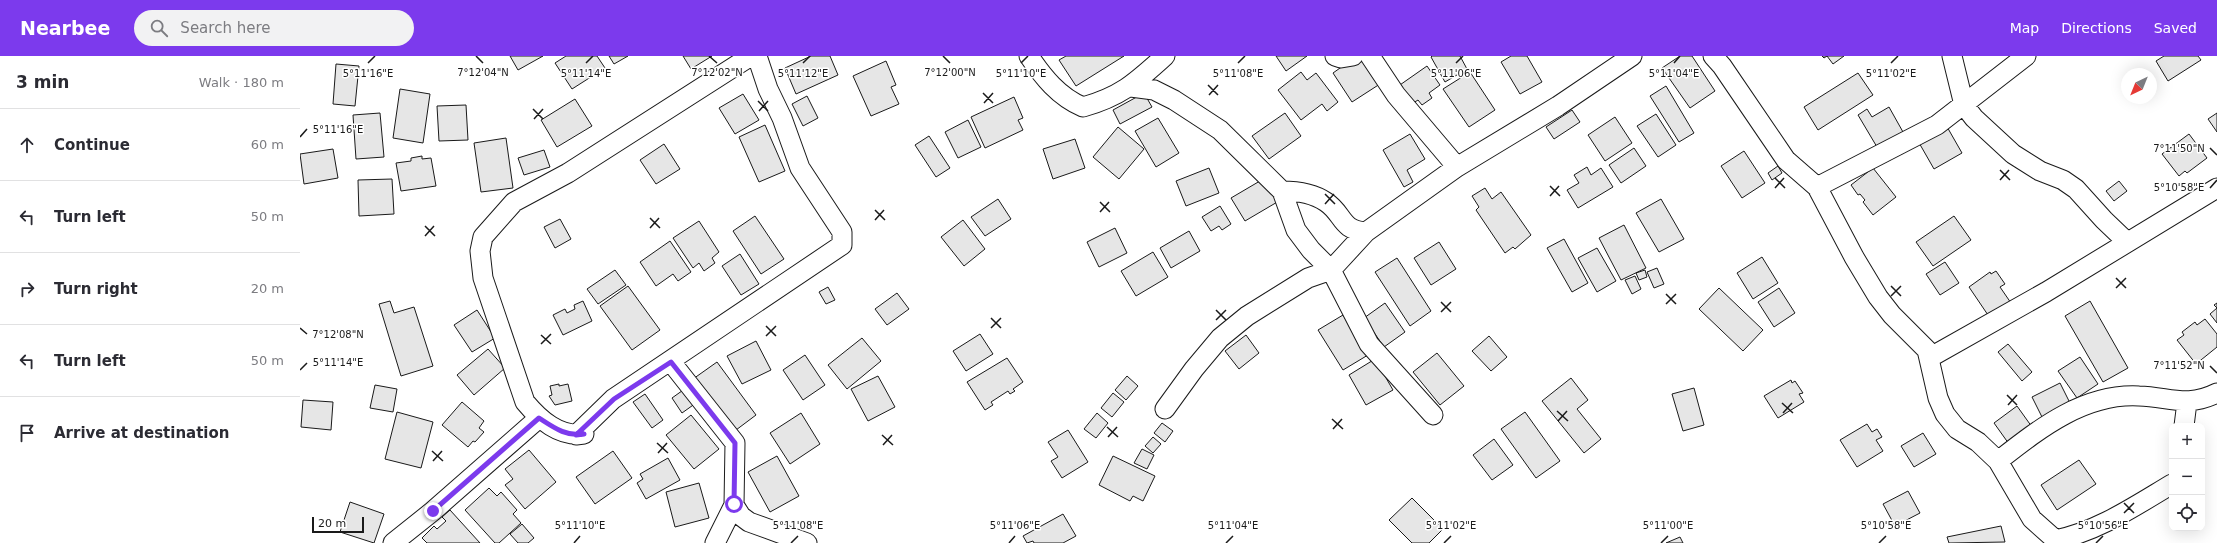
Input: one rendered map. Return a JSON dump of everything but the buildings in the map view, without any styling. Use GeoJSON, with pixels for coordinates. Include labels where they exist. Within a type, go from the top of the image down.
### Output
{"type":"FeatureCollection","features":[{"type":"Feature","properties":{"kind":"street"},"geometry":{"type":"LineString","coordinates":[[751,56],[568,173],[514,202],[483,237],[480,251],[483,278],[525,402],[539,418],[560,432],[577,435],[584,434],[576,435],[614,399],[671,362],[814,262],[842,245],[842,232],[796,158],[758,56]]}},
{"type":"Feature","properties":{"kind":"street"},"geometry":{"type":"LineString","coordinates":[[1029,56],[1040,73],[1053,87],[1069,101],[1083,108],[1103,102],[1131,87],[1165,56]]}},
{"type":"Feature","properties":{"kind":"street"},"geometry":{"type":"LineString","coordinates":[[1335,56],[1341,58],[1352,56]]}},
{"type":"Feature","properties":{"kind":"street"},"geometry":{"type":"LineString","coordinates":[[1370,56],[1396,94],[1457,167]]}},
{"type":"Feature","properties":{"kind":"street"},"geometry":{"type":"LineString","coordinates":[[1166,409],[1194,368],[1216,343],[1247,316],[1308,278],[1331,270],[1366,232],[1457,167],[1558,106],[1632,56]]}},
{"type":"Feature","properties":{"kind":"street"},"geometry":{"type":"LineString","coordinates":[[1713,56],[1722,66],[1786,160],[1817,187],[1854,257],[1878,296],[1892,315],[1927,350],[1938,398],[1945,414],[1957,429],[1978,442],[1998,461],[2032,519],[2057,542],[2076,536],[2126,511],[2169,486]]}},
{"type":"Feature","properties":{"kind":"street"},"geometry":{"type":"LineString","coordinates":[[1952,56],[1964,105],[1986,130],[2013,154],[2040,171],[2063,180],[2076,188],[2104,220],[2127,242]]}},
{"type":"Feature","properties":{"kind":"street"},"geometry":{"type":"LineString","coordinates":[[1817,187],[1937,125],[2026,56]]}},
{"type":"Feature","properties":{"kind":"street"},"geometry":{"type":"LineString","coordinates":[[1131,87],[1154,90],[1174,100],[1220,130],[1282,192],[1296,230],[1311,250],[1331,270],[1369,344],[1433,415]]}},
{"type":"Feature","properties":{"kind":"street"},"geometry":{"type":"LineString","coordinates":[[1930,358],[2046,292],[2217,188]]}},
{"type":"Feature","properties":{"kind":"street"},"geometry":{"type":"LineString","coordinates":[[1282,192],[1301,192],[1327,202],[1346,225],[1355,231],[1366,232]]}},
{"type":"Feature","properties":{"kind":"street"},"geometry":{"type":"LineString","coordinates":[[671,362],[735,443],[734,504],[715,543]]}},
{"type":"Feature","properties":{"kind":"street"},"geometry":{"type":"LineString","coordinates":[[1998,461],[2037,430],[2072,410],[2106,399],[2139,396],[2188,402],[2200,401],[2217,393]]}},
{"type":"Feature","properties":{"kind":"street"},"geometry":{"type":"LineString","coordinates":[[2184,423],[2188,402]]}},
{"type":"Feature","properties":{"kind":"street"},"geometry":{"type":"LineString","coordinates":[[393,543],[433,511],[539,418]]}},
{"type":"Feature","properties":{"kind":"street"},"geometry":{"type":"LineString","coordinates":[[734,504],[741,516],[749,522],[807,543]]}},
{"type":"Feature","properties":{"kind":"route"},"geometry":{"type":"LineString","coordinates":[[433,511],[539,418],[560,432],[577,435],[584,434],[576,435],[614,399],[671,362],[735,443],[734,504]]}}]}
